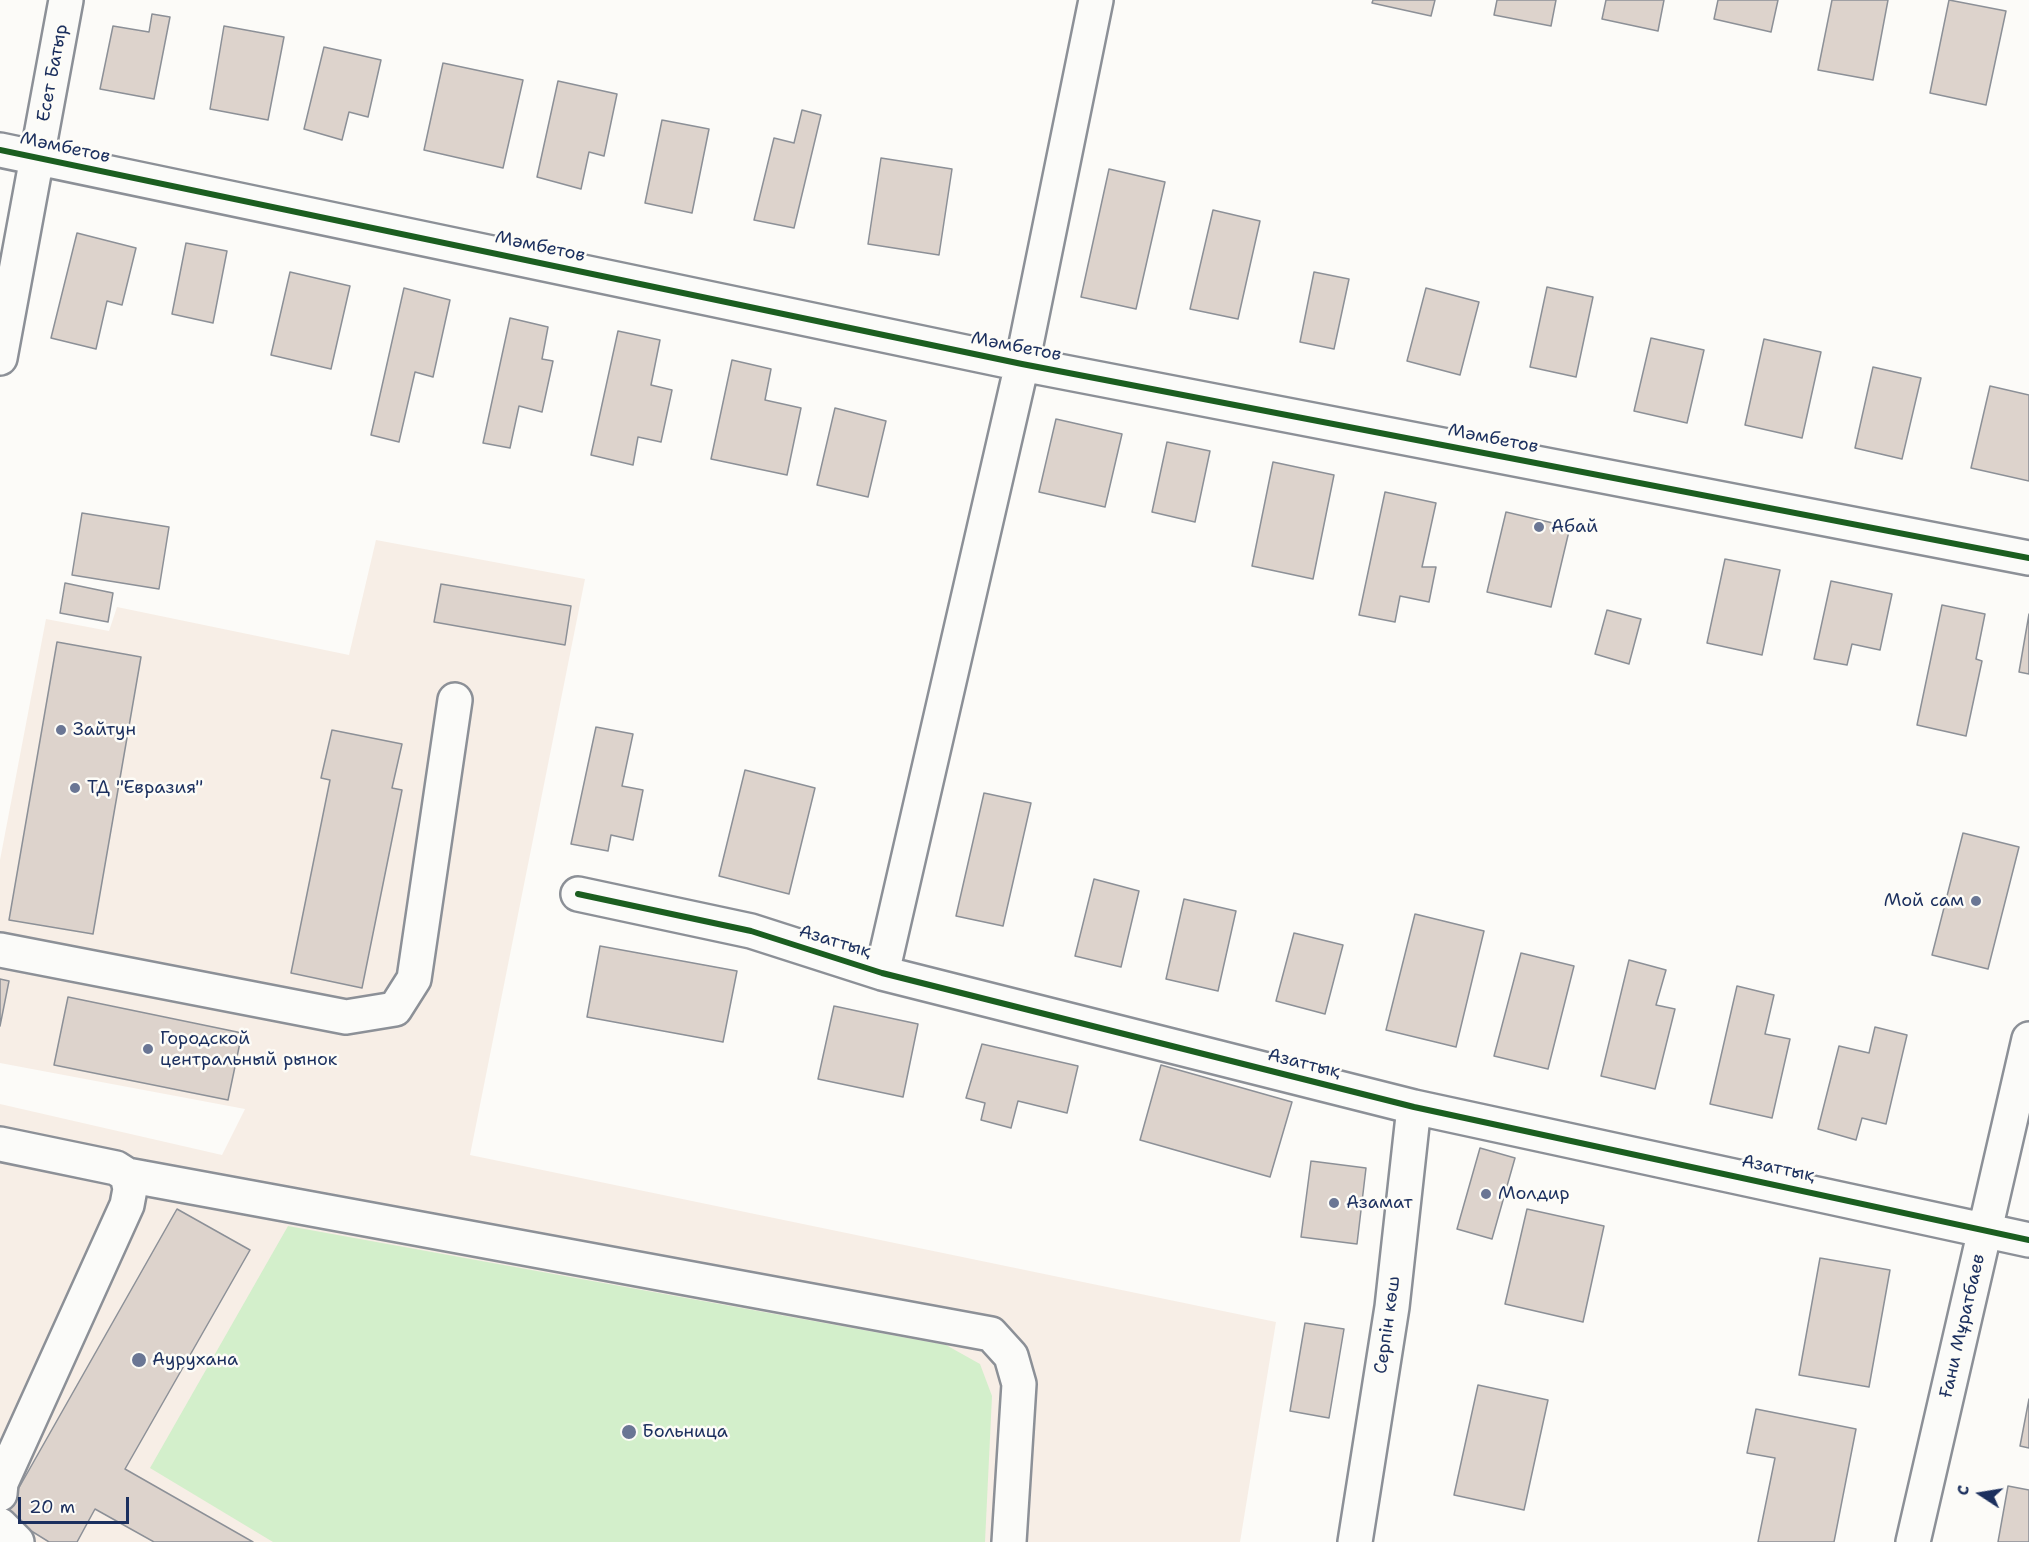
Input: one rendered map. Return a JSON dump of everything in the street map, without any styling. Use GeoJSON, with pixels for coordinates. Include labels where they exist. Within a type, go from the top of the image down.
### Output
{"type":"FeatureCollection","features":[{"type":"Feature","properties":{"kind":"street","name":"Есет Батыр"},"geometry":{"type":"LineString","coordinates":[[0,358],[66,0]]}},
{"type":"Feature","properties":{"kind":"street"},"geometry":{"type":"LineString","coordinates":[[882,972],[1022,364],[1096,0]]}},
{"type":"Feature","properties":{"kind":"street","name":"Мәмбетов"},"geometry":{"type":"LineString","coordinates":[[0,150],[1022,364],[2029,558]]}},
{"type":"Feature","properties":{"kind":"street"},"geometry":{"type":"LineString","coordinates":[[0,950],[346,1017],[395,1009],[414,979],[455,700]]}},
{"type":"Feature","properties":{"kind":"street","name":"Азаттық"},"geometry":{"type":"LineString","coordinates":[[578,894],[751,932],[882,972],[1413,1107],[2029,1240]]}},
{"type":"Feature","properties":{"kind":"street","name":"Ғани Мұратбаев"},"geometry":{"type":"LineString","coordinates":[[1913,1542],[2029,1039]]}},
{"type":"Feature","properties":{"kind":"street","name":"Серпін көш"},"geometry":{"type":"LineString","coordinates":[[1355,1542],[1392,1307],[1413,1107]]}},
{"type":"Feature","properties":{"kind":"street"},"geometry":{"type":"LineString","coordinates":[[0,1144],[116,1168],[127,1175],[991,1334],[1011,1356],[1019,1383],[1009,1542]]}},
{"type":"Feature","properties":{"kind":"street"},"geometry":{"type":"LineString","coordinates":[[0,1494],[2,1483],[127,1205],[130,1189],[127,1175]]}},
{"type":"Feature","properties":{"kind":"street"},"geometry":{"type":"LineString","coordinates":[[0,1525],[17,1542]]}},
{"type":"Feature","properties":{"kind":"shaded area","name":"Больница"},"geometry":{"type":"Polygon","coordinates":[[[376,540],[585,579],[470,1155],[1276,1322],[1240,1542],[0,1542],[0,1104],[222,1155],[245,1109],[0,1063],[0,860],[46,619],[109,631],[117,607],[349,655],[376,540]]]}},
{"type":"Feature","properties":{"kind":"green space"},"geometry":{"type":"Polygon","coordinates":[[[288,1226],[946,1345],[980,1364],[992,1396],[985,1542],[273,1542],[150,1468],[288,1226]]]}},
{"type":"Feature","properties":{"kind":"building"},"geometry":{"type":"Polygon","coordinates":[[[1373,0],[1435,0],[1431,16],[1372,3],[1373,0]]]}},
{"type":"Feature","properties":{"kind":"building"},"geometry":{"type":"Polygon","coordinates":[[[1497,0],[1556,0],[1551,26],[1494,15],[1497,0]]]}},
{"type":"Feature","properties":{"kind":"building"},"geometry":{"type":"Polygon","coordinates":[[[1606,0],[1664,0],[1658,31],[1602,19],[1606,0]]]}},
{"type":"Feature","properties":{"kind":"building"},"geometry":{"type":"Polygon","coordinates":[[[1718,0],[1778,0],[1771,32],[1714,19],[1718,0]]]}},
{"type":"Feature","properties":{"kind":"building"},"geometry":{"type":"Polygon","coordinates":[[[1832,0],[1888,0],[1873,80],[1818,70],[1832,0]]]}},
{"type":"Feature","properties":{"kind":"building"},"geometry":{"type":"Polygon","coordinates":[[[1949,0],[2006,11],[1986,105],[1930,93],[1949,0]]]}},
{"type":"Feature","properties":{"kind":"building"},"geometry":{"type":"Polygon","coordinates":[[[152,14],[170,17],[154,99],[100,89],[113,26],[149,32],[152,14]]]}},
{"type":"Feature","properties":{"kind":"building"},"geometry":{"type":"Polygon","coordinates":[[[224,26],[284,37],[268,120],[210,109],[224,26]]]}},
{"type":"Feature","properties":{"kind":"building"},"geometry":{"type":"Polygon","coordinates":[[[324,47],[381,60],[368,117],[349,112],[342,140],[304,129],[324,47]]]}},
{"type":"Feature","properties":{"kind":"building"},"geometry":{"type":"Polygon","coordinates":[[[443,63],[523,80],[503,168],[424,150],[443,63]]]}},
{"type":"Feature","properties":{"kind":"building"},"geometry":{"type":"Polygon","coordinates":[[[558,81],[617,94],[604,156],[589,152],[581,189],[537,177],[558,81]]]}},
{"type":"Feature","properties":{"kind":"building"},"geometry":{"type":"Polygon","coordinates":[[[802,110],[821,115],[794,228],[754,220],[774,138],[794,143],[802,110]]]}},
{"type":"Feature","properties":{"kind":"building"},"geometry":{"type":"Polygon","coordinates":[[[662,120],[709,129],[692,213],[645,203],[662,120]]]}},
{"type":"Feature","properties":{"kind":"building"},"geometry":{"type":"Polygon","coordinates":[[[881,158],[952,169],[939,255],[868,244],[881,158]]]}},
{"type":"Feature","properties":{"kind":"building"},"geometry":{"type":"Polygon","coordinates":[[[1109,169],[1165,182],[1136,309],[1081,297],[1109,169]]]}},
{"type":"Feature","properties":{"kind":"building"},"geometry":{"type":"Polygon","coordinates":[[[1213,210],[1260,221],[1238,319],[1190,309],[1213,210]]]}},
{"type":"Feature","properties":{"kind":"building"},"geometry":{"type":"Polygon","coordinates":[[[77,233],[136,248],[122,305],[107,301],[96,349],[51,338],[77,233]]]}},
{"type":"Feature","properties":{"kind":"building"},"geometry":{"type":"Polygon","coordinates":[[[186,243],[227,251],[213,323],[172,314],[186,243]]]}},
{"type":"Feature","properties":{"kind":"building"},"geometry":{"type":"Polygon","coordinates":[[[290,272],[350,286],[331,369],[271,355],[290,272]]]}},
{"type":"Feature","properties":{"kind":"building"},"geometry":{"type":"Polygon","coordinates":[[[1314,272],[1349,279],[1334,349],[1300,342],[1314,272]]]}},
{"type":"Feature","properties":{"kind":"building"},"geometry":{"type":"Polygon","coordinates":[[[1547,287],[1593,297],[1576,377],[1530,367],[1547,287]]]}},
{"type":"Feature","properties":{"kind":"building"},"geometry":{"type":"Polygon","coordinates":[[[404,288],[450,300],[433,377],[415,372],[399,442],[371,435],[404,288]]]}},
{"type":"Feature","properties":{"kind":"building"},"geometry":{"type":"Polygon","coordinates":[[[1426,288],[1479,302],[1460,375],[1407,361],[1426,288]]]}},
{"type":"Feature","properties":{"kind":"building"},"geometry":{"type":"Polygon","coordinates":[[[510,318],[548,327],[542,359],[553,361],[542,412],[519,406],[510,448],[483,443],[510,318]]]}},
{"type":"Feature","properties":{"kind":"building"},"geometry":{"type":"Polygon","coordinates":[[[618,331],[660,340],[651,385],[672,390],[661,442],[638,437],[633,465],[591,455],[618,331]]]}},
{"type":"Feature","properties":{"kind":"building"},"geometry":{"type":"Polygon","coordinates":[[[1651,338],[1704,350],[1687,423],[1634,411],[1651,338]]]}},
{"type":"Feature","properties":{"kind":"building"},"geometry":{"type":"Polygon","coordinates":[[[1764,339],[1821,352],[1802,438],[1745,425],[1764,339]]]}},
{"type":"Feature","properties":{"kind":"building"},"geometry":{"type":"Polygon","coordinates":[[[732,360],[771,369],[765,400],[801,408],[787,475],[711,459],[732,360]]]}},
{"type":"Feature","properties":{"kind":"building"},"geometry":{"type":"Polygon","coordinates":[[[1873,367],[1921,378],[1902,459],[1855,448],[1873,367]]]}},
{"type":"Feature","properties":{"kind":"building"},"geometry":{"type":"Polygon","coordinates":[[[1990,386],[2029,395],[2029,481],[1971,468],[1990,386]]]}},
{"type":"Feature","properties":{"kind":"building"},"geometry":{"type":"Polygon","coordinates":[[[835,408],[886,421],[868,497],[817,485],[835,408]]]}},
{"type":"Feature","properties":{"kind":"building"},"geometry":{"type":"Polygon","coordinates":[[[1056,419],[1122,434],[1105,507],[1039,492],[1056,419]]]}},
{"type":"Feature","properties":{"kind":"building"},"geometry":{"type":"Polygon","coordinates":[[[1167,442],[1210,451],[1195,522],[1152,512],[1167,442]]]}},
{"type":"Feature","properties":{"kind":"building"},"geometry":{"type":"Polygon","coordinates":[[[1273,462],[1334,475],[1313,579],[1252,566],[1273,462]]]}},
{"type":"Feature","properties":{"kind":"building"},"geometry":{"type":"Polygon","coordinates":[[[1385,492],[1436,503],[1422,567],[1436,567],[1429,602],[1400,596],[1395,622],[1359,615],[1385,492]]]}},
{"type":"Feature","properties":{"kind":"building"},"geometry":{"type":"Polygon","coordinates":[[[1506,512],[1570,527],[1551,607],[1487,592],[1506,512]]]}},
{"type":"Feature","properties":{"kind":"building"},"geometry":{"type":"Polygon","coordinates":[[[82,513],[169,527],[159,589],[72,575],[82,513]]]}},
{"type":"Feature","properties":{"kind":"building"},"geometry":{"type":"Polygon","coordinates":[[[1725,559],[1780,570],[1762,655],[1707,643],[1725,559]]]}},
{"type":"Feature","properties":{"kind":"building"},"geometry":{"type":"Polygon","coordinates":[[[1831,581],[1892,594],[1880,650],[1852,644],[1847,665],[1814,659],[1831,581]]]}},
{"type":"Feature","properties":{"kind":"building"},"geometry":{"type":"Polygon","coordinates":[[[65,583],[113,593],[108,622],[60,613],[65,583]]]}},
{"type":"Feature","properties":{"kind":"building"},"geometry":{"type":"Polygon","coordinates":[[[441,584],[571,606],[565,645],[434,622],[441,584]]]}},
{"type":"Feature","properties":{"kind":"building"},"geometry":{"type":"Polygon","coordinates":[[[1942,605],[1985,614],[1976,659],[1982,661],[1966,736],[1917,725],[1942,605]]]}},
{"type":"Feature","properties":{"kind":"building"},"geometry":{"type":"Polygon","coordinates":[[[1607,610],[1641,619],[1629,664],[1595,654],[1607,610]]]}},
{"type":"Feature","properties":{"kind":"building"},"geometry":{"type":"Polygon","coordinates":[[[2029,614],[2029,674],[2019,672],[2029,614]]]}},
{"type":"Feature","properties":{"kind":"building","name":"ТД \"Евразия\""},"geometry":{"type":"Polygon","coordinates":[[[57,642],[141,657],[93,934],[9,920],[57,642]]]}},
{"type":"Feature","properties":{"kind":"building"},"geometry":{"type":"Polygon","coordinates":[[[596,727],[633,734],[622,786],[643,790],[633,840],[611,835],[608,851],[571,844],[596,727]]]}},
{"type":"Feature","properties":{"kind":"building"},"geometry":{"type":"Polygon","coordinates":[[[332,730],[402,744],[392,788],[402,790],[362,988],[291,973],[330,780],[321,778],[332,730]]]}},
{"type":"Feature","properties":{"kind":"building"},"geometry":{"type":"Polygon","coordinates":[[[745,770],[815,788],[789,894],[719,876],[745,770]]]}},
{"type":"Feature","properties":{"kind":"building"},"geometry":{"type":"Polygon","coordinates":[[[984,793],[1031,803],[1003,926],[956,916],[984,793]]]}},
{"type":"Feature","properties":{"kind":"building","name":"Мой сам"},"geometry":{"type":"Polygon","coordinates":[[[1963,833],[2019,847],[1988,969],[1932,955],[1963,833]]]}},
{"type":"Feature","properties":{"kind":"building"},"geometry":{"type":"Polygon","coordinates":[[[1094,879],[1139,891],[1121,967],[1075,956],[1094,879]]]}},
{"type":"Feature","properties":{"kind":"building"},"geometry":{"type":"Polygon","coordinates":[[[1184,899],[1236,911],[1218,991],[1166,979],[1184,899]]]}},
{"type":"Feature","properties":{"kind":"building"},"geometry":{"type":"Polygon","coordinates":[[[1415,914],[1484,931],[1456,1047],[1386,1030],[1415,914]]]}},
{"type":"Feature","properties":{"kind":"building"},"geometry":{"type":"Polygon","coordinates":[[[1294,933],[1343,945],[1325,1014],[1276,1001],[1294,933]]]}},
{"type":"Feature","properties":{"kind":"building"},"geometry":{"type":"Polygon","coordinates":[[[600,946],[737,971],[723,1042],[587,1017],[600,946]]]}},
{"type":"Feature","properties":{"kind":"building"},"geometry":{"type":"Polygon","coordinates":[[[1521,953],[1574,966],[1548,1069],[1494,1056],[1521,953]]]}},
{"type":"Feature","properties":{"kind":"building"},"geometry":{"type":"Polygon","coordinates":[[[1629,960],[1666,970],[1656,1005],[1675,1009],[1655,1089],[1601,1076],[1629,960]]]}},
{"type":"Feature","properties":{"kind":"building"},"geometry":{"type":"Polygon","coordinates":[[[0,979],[9,981],[0,1026],[0,979]]]}},
{"type":"Feature","properties":{"kind":"building"},"geometry":{"type":"Polygon","coordinates":[[[1737,986],[1774,995],[1765,1034],[1790,1039],[1772,1118],[1710,1104],[1737,986]]]}},
{"type":"Feature","properties":{"kind":"building","name":"Городской центральный рынок"},"geometry":{"type":"Polygon","coordinates":[[[68,997],[242,1033],[228,1100],[54,1065],[68,997]]]}},
{"type":"Feature","properties":{"kind":"building"},"geometry":{"type":"Polygon","coordinates":[[[834,1006],[918,1024],[903,1097],[818,1079],[834,1006]]]}},
{"type":"Feature","properties":{"kind":"building"},"geometry":{"type":"Polygon","coordinates":[[[1875,1027],[1907,1035],[1886,1124],[1862,1118],[1856,1140],[1818,1129],[1839,1046],[1869,1053],[1875,1027]]]}},
{"type":"Feature","properties":{"kind":"building"},"geometry":{"type":"Polygon","coordinates":[[[982,1044],[1078,1066],[1067,1113],[1018,1101],[1011,1128],[981,1120],[985,1103],[966,1098],[982,1044]]]}},
{"type":"Feature","properties":{"kind":"building"},"geometry":{"type":"Polygon","coordinates":[[[1161,1065],[1292,1102],[1270,1177],[1140,1140],[1161,1065]]]}},
{"type":"Feature","properties":{"kind":"building","name":"Молдир"},"geometry":{"type":"Polygon","coordinates":[[[1480,1148],[1515,1158],[1492,1239],[1457,1229],[1480,1148]]]}},
{"type":"Feature","properties":{"kind":"building","name":"Азамат"},"geometry":{"type":"Polygon","coordinates":[[[1311,1161],[1366,1168],[1357,1244],[1301,1237],[1311,1161]]]}},
{"type":"Feature","properties":{"kind":"building","name":"Аурухана"},"geometry":{"type":"Polygon","coordinates":[[[177,1209],[250,1250],[125,1469],[253,1542],[154,1542],[95,1509],[77,1542],[49,1542],[4,1514],[177,1209]]]}},
{"type":"Feature","properties":{"kind":"building"},"geometry":{"type":"Polygon","coordinates":[[[1527,1209],[1604,1226],[1583,1322],[1505,1304],[1527,1209]]]}},
{"type":"Feature","properties":{"kind":"building"},"geometry":{"type":"Polygon","coordinates":[[[1820,1258],[1890,1270],[1869,1387],[1799,1375],[1820,1258]]]}},
{"type":"Feature","properties":{"kind":"building"},"geometry":{"type":"Polygon","coordinates":[[[1305,1323],[1344,1329],[1329,1418],[1290,1411],[1305,1323]]]}},
{"type":"Feature","properties":{"kind":"building"},"geometry":{"type":"Polygon","coordinates":[[[1478,1385],[1548,1400],[1524,1510],[1454,1495],[1478,1385]]]}},
{"type":"Feature","properties":{"kind":"building"},"geometry":{"type":"Polygon","coordinates":[[[2029,1399],[2029,1448],[2020,1446],[2029,1399]]]}},
{"type":"Feature","properties":{"kind":"building"},"geometry":{"type":"Polygon","coordinates":[[[1756,1409],[1856,1429],[1834,1542],[1758,1542],[1775,1458],[1747,1453],[1756,1409]]]}},
{"type":"Feature","properties":{"kind":"building"},"geometry":{"type":"Polygon","coordinates":[[[2008,1486],[2029,1490],[2029,1542],[1998,1542],[2008,1486]]]}},
{"type":"Feature","properties":{"kind":"cycle path"},"geometry":{"type":"LineString","coordinates":[[0,150],[1022,364],[2029,558]]}},
{"type":"Feature","properties":{"kind":"cycle path"},"geometry":{"type":"LineString","coordinates":[[578,894],[751,931],[882,973],[1414,1107],[2029,1240]]}},
{"type":"Feature","properties":{"kind":"place","name":"Абай"},"geometry":{"type":"Point","coordinates":[1539,527]}},
{"type":"Feature","properties":{"kind":"place","name":"Зайтун"},"geometry":{"type":"Point","coordinates":[61,730]}},
{"type":"Feature","properties":{"kind":"place","name":"ТД \"Евразия\""},"geometry":{"type":"Point","coordinates":[75,788]}},
{"type":"Feature","properties":{"kind":"place","name":"Мой сам"},"geometry":{"type":"Point","coordinates":[1976,901]}},
{"type":"Feature","properties":{"kind":"place","name":"Городской центральный рынок"},"geometry":{"type":"Point","coordinates":[148,1049]}},
{"type":"Feature","properties":{"kind":"place","name":"Молдир"},"geometry":{"type":"Point","coordinates":[1486,1194]}},
{"type":"Feature","properties":{"kind":"place","name":"Азамат"},"geometry":{"type":"Point","coordinates":[1334,1203]}},
{"type":"Feature","properties":{"kind":"place","name":"Аурухана"},"geometry":{"type":"Point","coordinates":[139,1360]}},
{"type":"Feature","properties":{"kind":"place","name":"Больница"},"geometry":{"type":"Point","coordinates":[629,1432]}}]}
